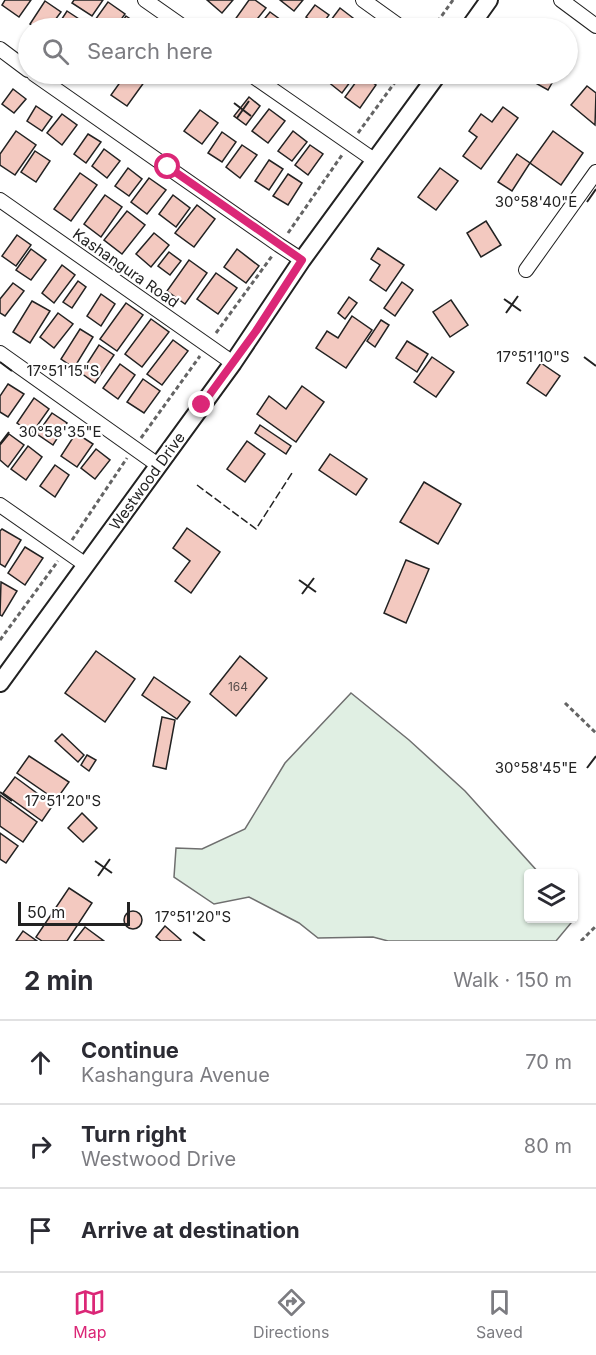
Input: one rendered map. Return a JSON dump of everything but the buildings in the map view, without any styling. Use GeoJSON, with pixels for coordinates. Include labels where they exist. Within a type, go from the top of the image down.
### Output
{"type":"FeatureCollection","features":[{"type":"Feature","properties":{"kind":"street"},"geometry":{"type":"LineString","coordinates":[[145,0],[171,18]]}},
{"type":"Feature","properties":{"kind":"street"},"geometry":{"type":"LineString","coordinates":[[363,0],[388,18]]}},
{"type":"Feature","properties":{"kind":"street"},"geometry":{"type":"LineString","coordinates":[[477,18],[489,0]]}},
{"type":"Feature","properties":{"kind":"street"},"geometry":{"type":"LineString","coordinates":[[561,0],[596,26]]}},
{"type":"Feature","properties":{"kind":"street"},"geometry":{"type":"LineString","coordinates":[[0,49],[18,62]]}},
{"type":"Feature","properties":{"kind":"street"},"geometry":{"type":"LineString","coordinates":[[48,84],[302,260]]}},
{"type":"Feature","properties":{"kind":"street"},"geometry":{"type":"LineString","coordinates":[[264,84],[374,160]]}},
{"type":"Feature","properties":{"kind":"street","name":"Westwood Drive"},"geometry":{"type":"LineString","coordinates":[[0,683],[6,663],[86,565],[233,363],[302,260],[431,84]]}},
{"type":"Feature","properties":{"kind":"street"},"geometry":{"type":"LineString","coordinates":[[526,270],[596,172]]}},
{"type":"Feature","properties":{"kind":"street","name":"Kashangura Road"},"geometry":{"type":"LineString","coordinates":[[0,200],[233,363]]}},
{"type":"Feature","properties":{"kind":"street"},"geometry":{"type":"LineString","coordinates":[[0,353],[158,465]]}},
{"type":"Feature","properties":{"kind":"street"},"geometry":{"type":"LineString","coordinates":[[0,506],[86,565]]}},
{"type":"Feature","properties":{"kind":"path"},"geometry":{"type":"LineString","coordinates":[[440,18],[453,0]]}},
{"type":"Feature","properties":{"kind":"path"},"geometry":{"type":"LineString","coordinates":[[566,703],[596,733]]}},
{"type":"Feature","properties":{"kind":"path"},"geometry":{"type":"LineString","coordinates":[[581,941],[596,926]]}},
{"type":"Feature","properties":{"kind":"green space"},"geometry":{"type":"Polygon","coordinates":[[[351,693],[409,740],[465,791],[535,869],[524,869],[524,923],[571,923],[556,941],[388,941],[373,937],[318,938],[299,923],[249,897],[214,904],[174,877],[176,848],[202,849],[245,829],[285,763],[351,693]]]}},
{"type":"Feature","properties":{"kind":"fence"},"geometry":{"type":"LineString","coordinates":[[197,485],[256,529],[292,473]]}},
{"type":"Feature","properties":{"kind":"route"},"geometry":{"type":"LineString","coordinates":[[168,167],[302,260],[256,331],[202,405]]}}]}
